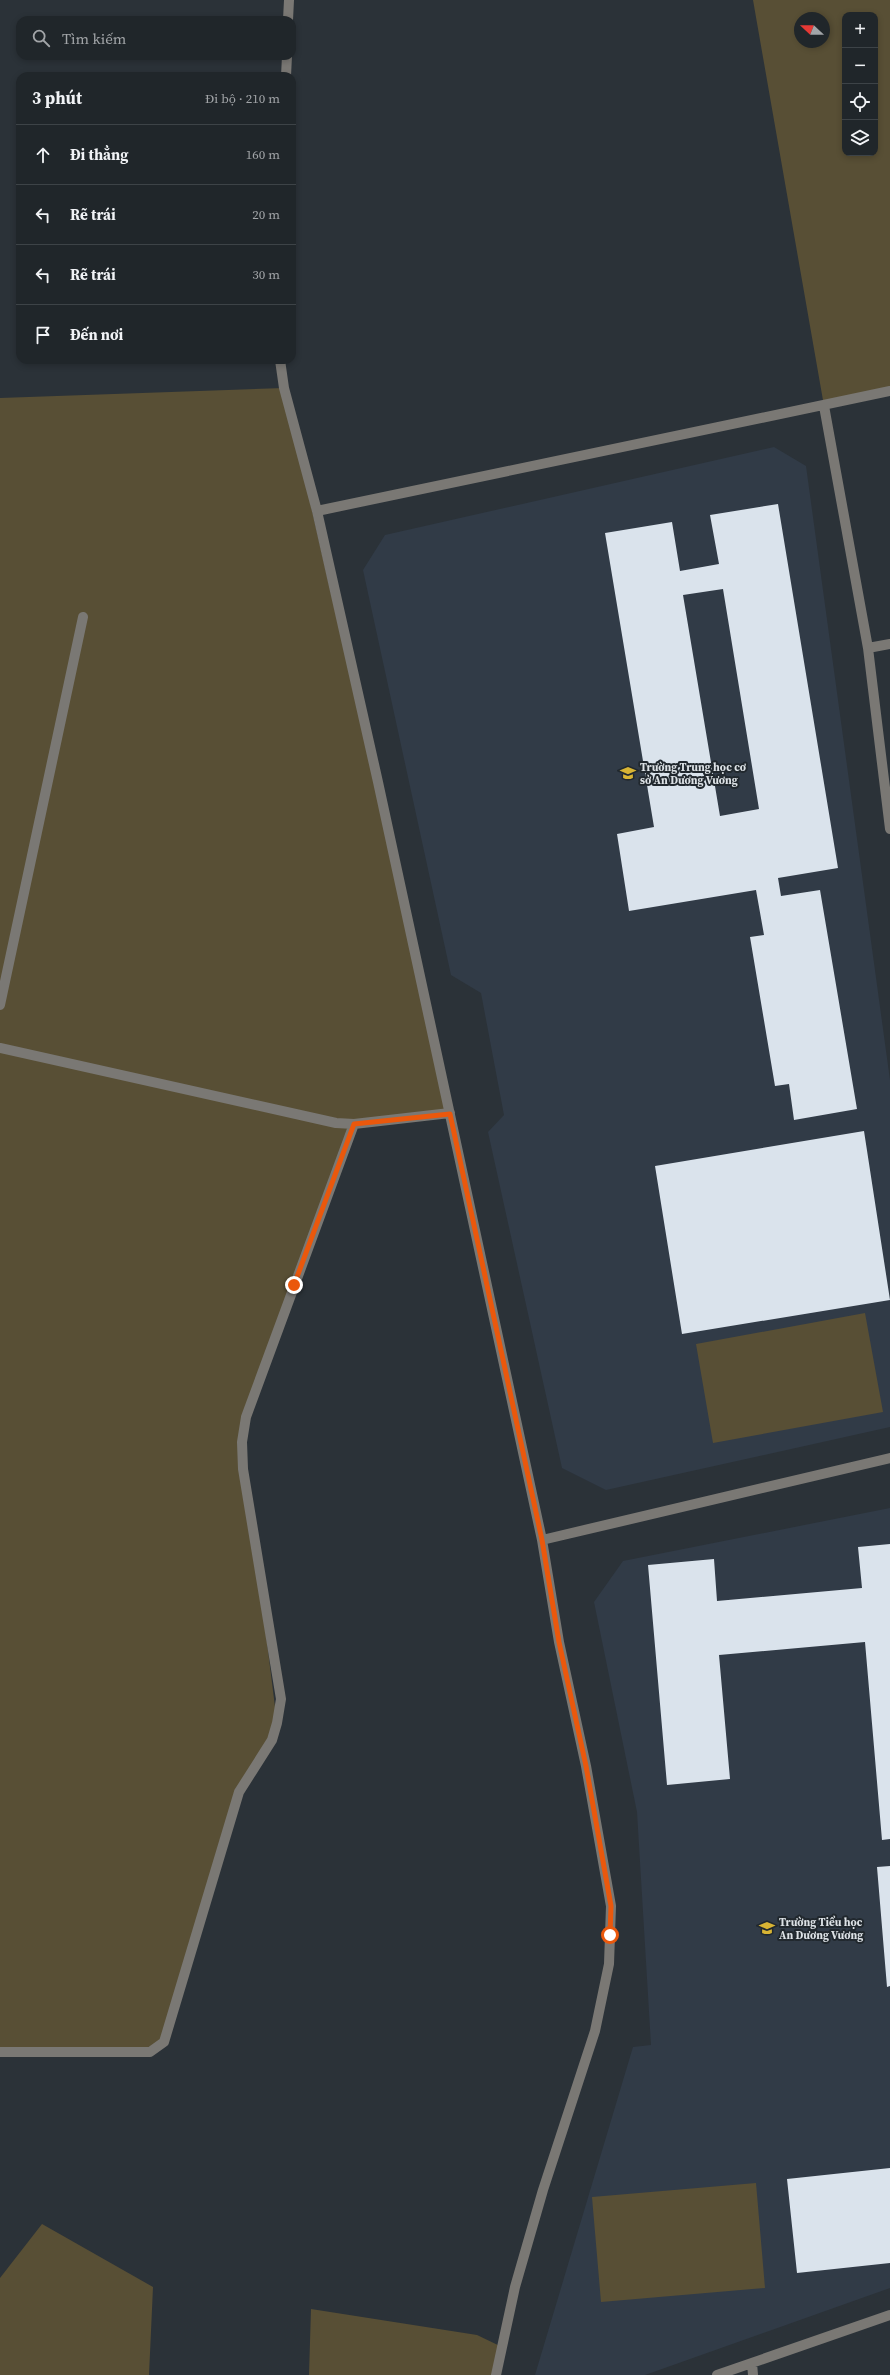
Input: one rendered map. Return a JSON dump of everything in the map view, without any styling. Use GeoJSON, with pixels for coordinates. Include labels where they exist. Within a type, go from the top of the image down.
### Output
{"type":"FeatureCollection","features":[{"type":"Feature","properties":{"kind":"street"},"geometry":{"type":"LineString","coordinates":[[288,0],[288,16]]}},
{"type":"Feature","properties":{"kind":"street"},"geometry":{"type":"LineString","coordinates":[[286,60],[286,72]]}},
{"type":"Feature","properties":{"kind":"street"},"geometry":{"type":"LineString","coordinates":[[281,364],[284,388],[317,511],[542,1540],[559,1642],[586,1766],[611,1906],[609,1964],[595,2031],[543,2190],[515,2287],[496,2375]]}},
{"type":"Feature","properties":{"kind":"street"},"geometry":{"type":"LineString","coordinates":[[317,511],[890,391]]}},
{"type":"Feature","properties":{"kind":"street"},"geometry":{"type":"LineString","coordinates":[[824,406],[868,648],[890,829]]}},
{"type":"Feature","properties":{"kind":"street"},"geometry":{"type":"LineString","coordinates":[[0,1005],[83,617]]}},
{"type":"Feature","properties":{"kind":"street"},"geometry":{"type":"LineString","coordinates":[[868,648],[890,644]]}},
{"type":"Feature","properties":{"kind":"street"},"geometry":{"type":"LineString","coordinates":[[0,1048],[336,1123],[354,1124],[450,1114]]}},
{"type":"Feature","properties":{"kind":"street"},"geometry":{"type":"LineString","coordinates":[[0,2052],[150,2052],[164,2042],[239,1792],[272,1740],[277,1723],[281,1699],[243,1469],[242,1442],[246,1417],[354,1124]]}},
{"type":"Feature","properties":{"kind":"street"},"geometry":{"type":"LineString","coordinates":[[542,1540],[890,1458]]}},
{"type":"Feature","properties":{"kind":"street"},"geometry":{"type":"LineString","coordinates":[[717,2375],[890,2315]]}},
{"type":"Feature","properties":{"kind":"street"},"geometry":{"type":"LineString","coordinates":[[752,2363],[753,2375]]}},
{"type":"Feature","properties":{"kind":"shaded area"},"geometry":{"type":"Polygon","coordinates":[[[753,0],[890,0],[890,390],[824,406],[753,0]]]}},
{"type":"Feature","properties":{"kind":"shaded area"},"geometry":{"type":"Polygon","coordinates":[[[284,388],[450,1113],[354,1124],[242,1442],[277,1723],[239,1792],[164,2042],[133,2052],[0,2048],[0,398],[284,388]]]}},
{"type":"Feature","properties":{"kind":"shaded area","name":"Trường Trung học cơ sở An Dương Vương"},"geometry":{"type":"Polygon","coordinates":[[[774,447],[806,466],[890,1080],[890,1427],[606,1490],[562,1468],[488,1132],[504,1115],[481,993],[451,975],[363,570],[385,535],[774,447]]]}},
{"type":"Feature","properties":{"kind":"shaded area"},"geometry":{"type":"Polygon","coordinates":[[[865,1313],[883,1412],[713,1443],[696,1344],[865,1313]]]}},
{"type":"Feature","properties":{"kind":"shaded area","name":"Trường Tiểu học An Dương Vương"},"geometry":{"type":"Polygon","coordinates":[[[890,1508],[890,2288],[645,2375],[535,2375],[633,2047],[651,2045],[637,1812],[594,1602],[623,1561],[890,1508]]]}},
{"type":"Feature","properties":{"kind":"shaded area"},"geometry":{"type":"Polygon","coordinates":[[[756,2183],[765,2288],[601,2302],[592,2197],[756,2183]]]}},
{"type":"Feature","properties":{"kind":"shaded area"},"geometry":{"type":"Polygon","coordinates":[[[42,2224],[153,2287],[149,2375],[0,2375],[0,2278],[42,2224]]]}},
{"type":"Feature","properties":{"kind":"shaded area"},"geometry":{"type":"Polygon","coordinates":[[[311,2309],[477,2335],[502,2347],[498,2375],[309,2375],[311,2309]]]}},
{"type":"Feature","properties":{"kind":"building"},"geometry":{"type":"Polygon","coordinates":[[[778,504],[838,868],[778,878],[781,896],[820,890],[857,1109],[794,1120],[789,1084],[775,1086],[750,937],[764,935],[756,890],[629,911],[617,834],[654,827],[605,533],[672,522],[680,571],[719,564],[710,515],[778,504]],[[723,589],[683,595],[720,816],[759,809],[723,589]]]}},
{"type":"Feature","properties":{"kind":"building"},"geometry":{"type":"Polygon","coordinates":[[[864,1131],[890,1300],[682,1334],[655,1166],[864,1131]]]}},
{"type":"Feature","properties":{"kind":"building"},"geometry":{"type":"Polygon","coordinates":[[[890,1544],[890,1839],[882,1840],[865,1642],[719,1655],[730,1779],[667,1785],[648,1565],[714,1559],[717,1601],[862,1588],[858,1547],[890,1544]]]}},
{"type":"Feature","properties":{"kind":"building"},"geometry":{"type":"Polygon","coordinates":[[[890,1866],[890,1986],[887,1987],[877,1867],[890,1866]]]}},
{"type":"Feature","properties":{"kind":"building"},"geometry":{"type":"Polygon","coordinates":[[[890,2168],[890,2263],[797,2273],[787,2179],[890,2168]]]}},
{"type":"Feature","properties":{"kind":"place","name":"Trường Trung học cơ sở An Dương Vương"},"geometry":{"type":"Point","coordinates":[628,773]}},
{"type":"Feature","properties":{"kind":"place","name":"Trường Tiểu học An Dương Vương"},"geometry":{"type":"Point","coordinates":[767,1928]}},
{"type":"Feature","properties":{"kind":"route"},"geometry":{"type":"LineString","coordinates":[[294,1285],[354,1124],[450,1114],[542,1540],[559,1642],[586,1766],[611,1906],[610,1935]]}}]}
